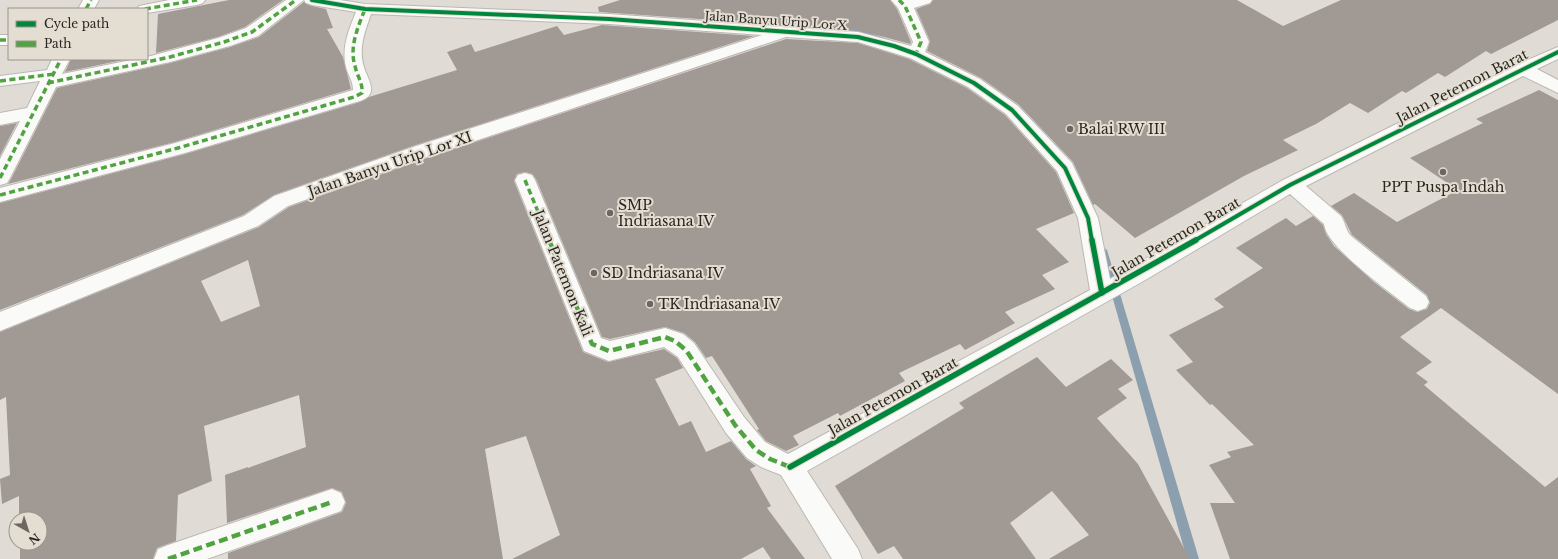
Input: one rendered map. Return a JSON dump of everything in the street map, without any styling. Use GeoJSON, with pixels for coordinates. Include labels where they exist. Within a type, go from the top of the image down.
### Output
{"type":"FeatureCollection","features":[{"type":"Feature","properties":{"kind":"street"},"geometry":{"type":"LineString","coordinates":[[148,8],[196,0]]}},
{"type":"Feature","properties":{"kind":"street"},"geometry":{"type":"LineString","coordinates":[[148,60],[170,57],[224,42],[252,32],[296,0]]}},
{"type":"Feature","properties":{"kind":"street","name":"Jalan Banyu Urip Lor X"},"geometry":{"type":"LineString","coordinates":[[312,0],[365,9],[609,19],[858,37],[918,50],[974,83],[1012,110],[1065,168],[1088,218],[1105,292]]}},
{"type":"Feature","properties":{"kind":"street"},"geometry":{"type":"LineString","coordinates":[[918,50],[902,3],[924,0]]}},
{"type":"Feature","properties":{"kind":"street"},"geometry":{"type":"LineString","coordinates":[[0,195],[108,168],[362,93],[363,86],[355,66],[353,42],[365,9]]}},
{"type":"Feature","properties":{"kind":"street","name":"Jalan Banyu Urip Lor XI"},"geometry":{"type":"LineString","coordinates":[[0,322],[251,221],[281,201],[427,150],[790,32]]}},
{"type":"Feature","properties":{"kind":"street","name":"Jalan Petemon Barat"},"geometry":{"type":"LineString","coordinates":[[790,467],[1139,273],[1290,186],[1558,52]]}},
{"type":"Feature","properties":{"kind":"street"},"geometry":{"type":"LineString","coordinates":[[0,81],[54,72],[147,60]]}},
{"type":"Feature","properties":{"kind":"street"},"geometry":{"type":"LineString","coordinates":[[1522,69],[1558,87]]}},
{"type":"Feature","properties":{"kind":"street"},"geometry":{"type":"LineString","coordinates":[[0,178],[54,72]]}},
{"type":"Feature","properties":{"kind":"street"},"geometry":{"type":"LineString","coordinates":[[0,119],[34,112]]}},
{"type":"Feature","properties":{"kind":"street","name":"Jalan Patemon Kali"},"geometry":{"type":"LineString","coordinates":[[525,180],[592,344],[609,351],[665,337],[675,341],[686,350],[735,425],[756,450],[770,459],[790,467]]}},
{"type":"Feature","properties":{"kind":"street"},"geometry":{"type":"LineString","coordinates":[[1290,186],[1304,194],[1334,222],[1335,231],[1344,242],[1418,302]]}},
{"type":"Feature","properties":{"kind":"street"},"geometry":{"type":"LineString","coordinates":[[790,467],[848,559]]}},
{"type":"Feature","properties":{"kind":"street"},"geometry":{"type":"LineString","coordinates":[[168,559],[332,502]]}},
{"type":"Feature","properties":{"kind":"building"},"geometry":{"type":"Polygon","coordinates":[[[229,0],[283,0],[245,27],[218,37],[156,53],[158,14],[229,0]]]}},
{"type":"Feature","properties":{"kind":"building"},"geometry":{"type":"Polygon","coordinates":[[[620,0],[890,0],[897,9],[911,42],[910,44],[858,30],[599,12],[598,7],[620,0]]]}},
{"type":"Feature","properties":{"kind":"building"},"geometry":{"type":"Polygon","coordinates":[[[933,0],[1237,0],[1283,26],[1341,0],[1558,0],[1558,20],[1491,54],[1486,51],[1445,77],[1438,73],[1406,93],[1402,91],[1368,113],[1350,103],[1316,124],[1283,140],[1298,150],[1244,176],[1135,238],[1095,204],[1093,205],[1073,162],[1019,105],[981,78],[927,51],[930,41],[916,9],[930,4],[933,0]]]}},
{"type":"Feature","properties":{"kind":"building"},"geometry":{"type":"Polygon","coordinates":[[[304,2],[312,6],[326,9],[333,28],[327,29],[343,57],[351,89],[175,142],[8,184],[57,88],[170,63],[230,47],[259,37],[304,2]]]}},
{"type":"Feature","properties":{"kind":"building"},"geometry":{"type":"Polygon","coordinates":[[[602,25],[754,36],[413,146],[274,195],[243,215],[0,310],[0,203],[185,154],[360,102],[369,97],[457,70],[447,52],[471,44],[475,52],[557,26],[564,35],[602,25]]]}},
{"type":"Feature","properties":{"kind":"building"},"geometry":{"type":"Polygon","coordinates":[[[786,39],[858,43],[909,59],[967,88],[1005,115],[1056,172],[1074,213],[1036,229],[1069,262],[1042,275],[1055,289],[1005,312],[1015,323],[965,350],[960,344],[899,373],[905,381],[840,416],[838,413],[793,436],[799,445],[786,451],[766,441],[757,430],[759,429],[712,356],[706,358],[695,342],[684,333],[665,327],[610,339],[602,337],[536,179],[532,174],[525,172],[517,174],[514,181],[583,352],[608,362],[664,349],[677,358],[683,368],[655,379],[679,426],[691,421],[706,452],[731,441],[746,459],[756,466],[750,469],[771,506],[767,508],[805,559],[771,559],[763,547],[741,559],[512,559],[560,535],[526,436],[485,449],[503,559],[228,559],[228,553],[342,512],[346,503],[342,492],[332,488],[227,523],[225,475],[306,447],[299,395],[204,426],[212,481],[178,495],[176,541],[157,548],[153,559],[20,559],[20,551],[48,551],[48,511],[19,511],[19,496],[2,504],[0,479],[10,475],[6,397],[0,400],[0,332],[259,227],[289,207],[427,158],[786,39]],[[248,260],[201,281],[221,322],[260,306],[248,260]]]}},
{"type":"Feature","properties":{"kind":"building"},"geometry":{"type":"Polygon","coordinates":[[[71,60],[123,60],[65,72],[71,60]]]}},
{"type":"Feature","properties":{"kind":"building"},"geometry":{"type":"Polygon","coordinates":[[[1539,90],[1558,100],[1558,394],[1441,308],[1400,337],[1432,362],[1416,373],[1428,382],[1424,385],[1545,487],[1558,477],[1558,559],[1230,559],[1210,503],[1235,503],[1209,465],[1231,457],[1227,452],[1254,445],[1212,404],[1210,405],[1176,370],[1193,362],[1169,335],[1224,307],[1214,299],[1263,268],[1236,248],[1286,218],[1296,226],[1313,216],[1323,225],[1326,234],[1334,246],[1374,282],[1409,309],[1417,312],[1427,309],[1430,303],[1427,295],[1352,235],[1342,215],[1331,206],[1354,193],[1397,222],[1458,190],[1410,158],[1483,123],[1476,119],[1539,90]]]}},
{"type":"Feature","properties":{"kind":"building"},"geometry":{"type":"Polygon","coordinates":[[[17,123],[0,156],[0,126],[17,123]]]}},
{"type":"Feature","properties":{"kind":"building"},"geometry":{"type":"Polygon","coordinates":[[[1037,357],[1066,387],[1111,359],[1133,380],[1118,389],[1127,398],[1097,418],[1138,464],[1190,559],[1049,559],[1089,535],[1052,491],[1010,523],[1036,559],[903,559],[894,546],[878,554],[835,486],[964,408],[959,403],[1037,357]]]}},
{"type":"Feature","properties":{"kind":"waterway"},"geometry":{"type":"LineString","coordinates":[[716,22],[860,31],[895,43]]}},
{"type":"Feature","properties":{"kind":"waterway"},"geometry":{"type":"LineString","coordinates":[[1103,250],[1193,559]]}},
{"type":"Feature","properties":{"kind":"marked path"},"geometry":{"type":"LineString","coordinates":[[87,8],[91,0]]}},
{"type":"Feature","properties":{"kind":"marked path"},"geometry":{"type":"LineString","coordinates":[[148,8],[197,0]]}},
{"type":"Feature","properties":{"kind":"marked path"},"geometry":{"type":"LineString","coordinates":[[48,83],[170,57],[224,42],[252,32],[296,0]]}},
{"type":"Feature","properties":{"kind":"marked path"},"geometry":{"type":"LineString","coordinates":[[899,0],[905,6],[921,42],[916,54]]}},
{"type":"Feature","properties":{"kind":"marked path"},"geometry":{"type":"LineString","coordinates":[[0,195],[178,148],[354,97],[362,93],[362,86],[353,60],[353,52],[355,37],[365,9]]}},
{"type":"Feature","properties":{"kind":"marked path"},"geometry":{"type":"LineString","coordinates":[[0,40],[8,40]]}},
{"type":"Feature","properties":{"kind":"marked path"},"geometry":{"type":"LineString","coordinates":[[0,178],[60,60]]}},
{"type":"Feature","properties":{"kind":"marked path"},"geometry":{"type":"LineString","coordinates":[[0,81],[54,74]]}},
{"type":"Feature","properties":{"kind":"marked path"},"geometry":{"type":"LineString","coordinates":[[525,180],[592,344],[609,351],[665,337],[675,341],[686,350],[735,425],[756,450],[770,459],[790,467]]}},
{"type":"Feature","properties":{"kind":"marked path"},"geometry":{"type":"LineString","coordinates":[[168,559],[332,502]]}},
{"type":"Feature","properties":{"kind":"cycle path"},"geometry":{"type":"LineString","coordinates":[[312,0],[365,9],[609,19],[858,37],[894,46],[916,54],[974,83],[1012,110],[1065,168],[1088,218],[1102,293]]}},
{"type":"Feature","properties":{"kind":"cycle path"},"geometry":{"type":"LineString","coordinates":[[790,467],[1139,273],[1290,185],[1558,52]]}},
{"type":"Feature","properties":{"kind":"place","name":"Balai RW III"},"geometry":{"type":"Point","coordinates":[1070,129]}},
{"type":"Feature","properties":{"kind":"place","name":"PPT Puspa Indah"},"geometry":{"type":"Point","coordinates":[1443,172]}},
{"type":"Feature","properties":{"kind":"place","name":"SMP Indriasana IV"},"geometry":{"type":"Point","coordinates":[610,213]}},
{"type":"Feature","properties":{"kind":"place","name":"SD Indriasana IV"},"geometry":{"type":"Point","coordinates":[594,273]}},
{"type":"Feature","properties":{"kind":"place","name":"TK Indriasana IV"},"geometry":{"type":"Point","coordinates":[650,304]}}]}
